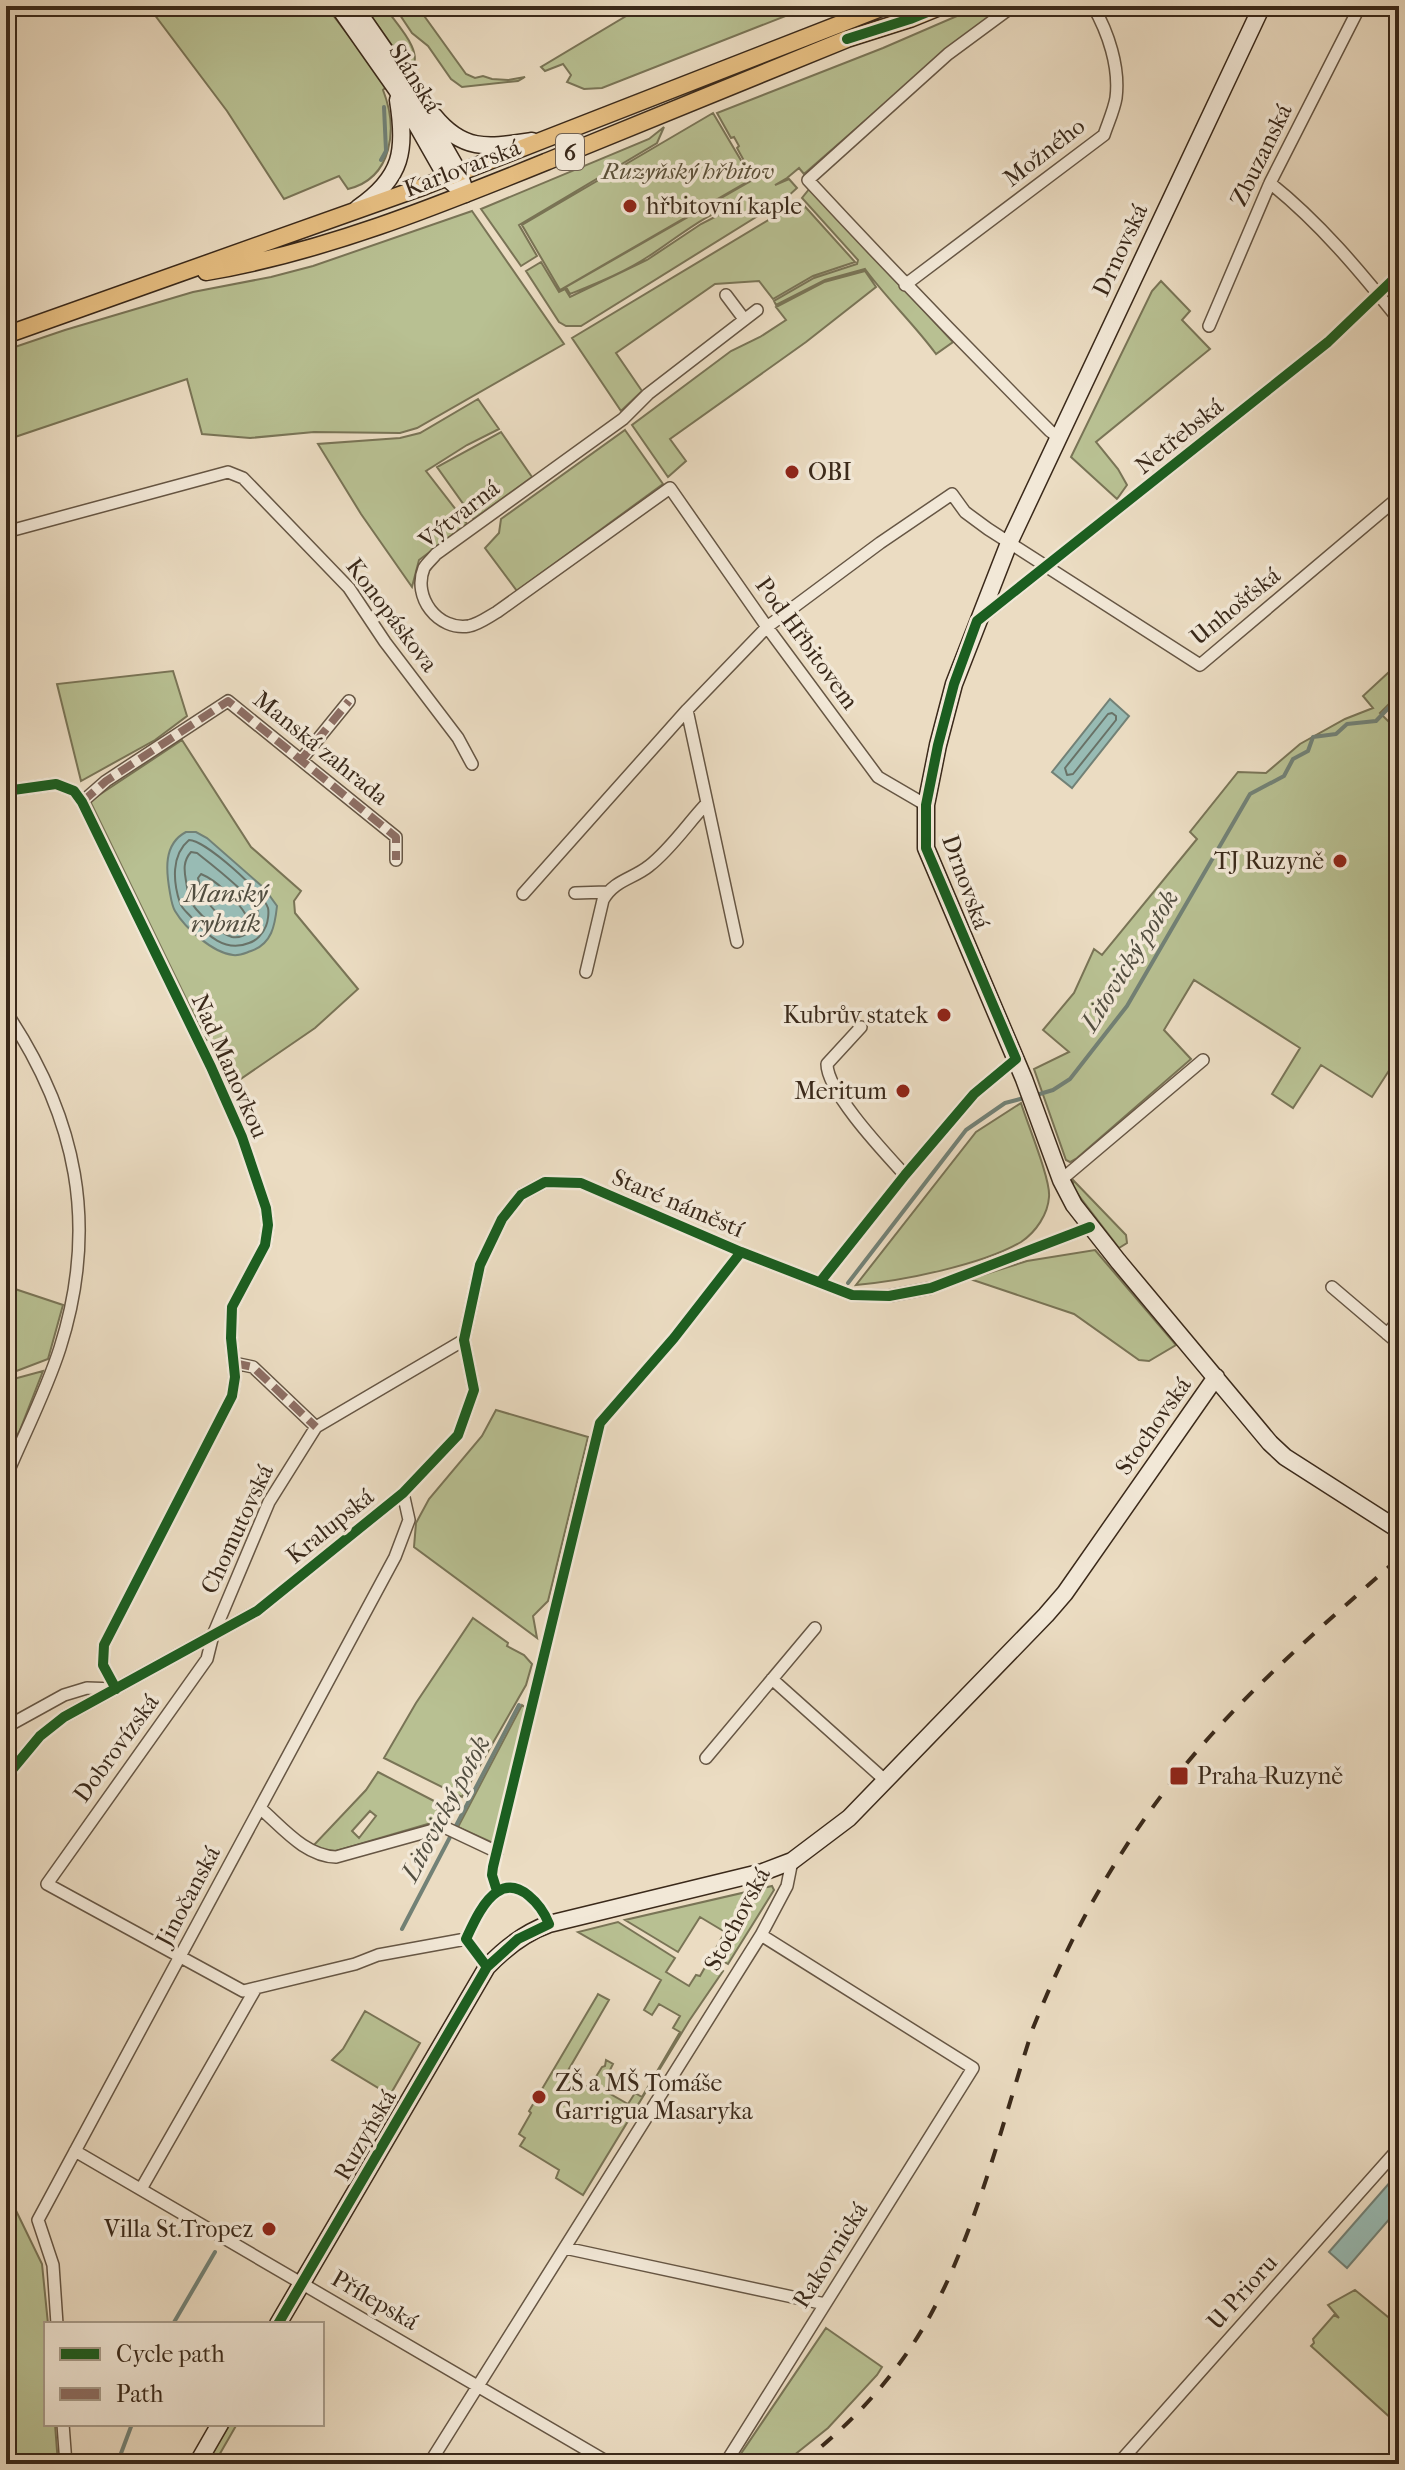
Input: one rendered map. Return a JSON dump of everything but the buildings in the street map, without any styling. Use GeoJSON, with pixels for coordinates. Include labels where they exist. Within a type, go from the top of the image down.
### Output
{"type":"FeatureCollection","features":[{"type":"Feature","properties":{"kind":"main road","name":"Slánská"},"geometry":{"type":"LineString","coordinates":[[338,6],[402,87]]}},
{"type":"Feature","properties":{"kind":"main road","name":"Slánská"},"geometry":{"type":"LineString","coordinates":[[354,6],[465,194]]}},
{"type":"Feature","properties":{"kind":"main road","name":"Karlovarská"},"geometry":{"type":"LineString","coordinates":[[6,335],[453,176],[886,6]]}},
{"type":"Feature","properties":{"kind":"main road","name":"Karlovarská"},"geometry":{"type":"LineString","coordinates":[[169,278],[277,258],[350,235],[465,194],[847,39],[942,6]]}},
{"type":"Feature","properties":{"kind":"main road","name":"Drnovská"},"geometry":{"type":"LineString","coordinates":[[1262,6],[1058,437],[977,621],[954,684],[938,745],[926,805],[926,848],[1016,1059],[1061,1180],[1074,1205],[1278,1451],[1399,1530]]}},
{"type":"Feature","properties":{"kind":"main road"},"geometry":{"type":"LineString","coordinates":[[402,87],[445,129],[463,141],[495,146],[556,137]]}},
{"type":"Feature","properties":{"kind":"main road"},"geometry":{"type":"LineString","coordinates":[[355,210],[381,188],[399,160],[403,134],[402,87]]}},
{"type":"Feature","properties":{"kind":"main road","name":"Stochovská"},"geometry":{"type":"LineString","coordinates":[[792,1861],[849,1818],[1065,1593],[1216,1377]]}},
{"type":"Feature","properties":{"kind":"main road","name":"Ruzyňská"},"geometry":{"type":"LineString","coordinates":[[279,2322],[487,1967],[518,1939],[549,1924],[744,1877],[792,1861]]}},
{"type":"Feature","properties":{"kind":"main road"},"geometry":{"type":"LineString","coordinates":[[197,2464],[219,2426]]}},
{"type":"Feature","properties":{"kind":"street"},"geometry":{"type":"LineString","coordinates":[[1013,6],[948,54],[808,180],[905,285],[1058,437]]}},
{"type":"Feature","properties":{"kind":"street","name":"Možného"},"geometry":{"type":"LineString","coordinates":[[905,285],[1104,135],[1116,98],[1115,69],[1111,46],[1093,6]]}},
{"type":"Feature","properties":{"kind":"street","name":"Zbuzanská"},"geometry":{"type":"LineString","coordinates":[[1209,326],[1270,183],[1360,6]]}},
{"type":"Feature","properties":{"kind":"street"},"geometry":{"type":"LineString","coordinates":[[1270,183],[1299,206],[1399,320]]}},
{"type":"Feature","properties":{"kind":"street","name":"Netřebská"},"geometry":{"type":"LineString","coordinates":[[977,621],[1328,342],[1399,274]]}},
{"type":"Feature","properties":{"kind":"street"},"geometry":{"type":"LineString","coordinates":[[726,295],[744,319]]}},
{"type":"Feature","properties":{"kind":"street","name":"Výtvarná"},"geometry":{"type":"LineString","coordinates":[[670,488],[471,626],[455,626],[428,609],[421,589],[424,568],[436,554],[623,419],[648,394],[757,310]]}},
{"type":"Feature","properties":{"kind":"street","name":"Konopáskova"},"geometry":{"type":"LineString","coordinates":[[6,532],[228,472],[243,478],[349,588],[385,642],[458,738],[472,764]]}},
{"type":"Feature","properties":{"kind":"street","name":"Pod Hřbitovem"},"geometry":{"type":"LineString","coordinates":[[670,488],[767,627],[878,777],[926,805]]}},
{"type":"Feature","properties":{"kind":"street"},"geometry":{"type":"LineString","coordinates":[[523,894],[687,710],[767,627],[952,494],[965,512],[1047,567]]}},
{"type":"Feature","properties":{"kind":"street","name":"Unhošťská"},"geometry":{"type":"LineString","coordinates":[[1047,567],[1200,665],[1399,497]]}},
{"type":"Feature","properties":{"kind":"street","name":"Manská zahrada"},"geometry":{"type":"LineString","coordinates":[[82,802],[106,781],[228,701],[396,837],[396,860]]}},
{"type":"Feature","properties":{"kind":"street"},"geometry":{"type":"LineString","coordinates":[[301,760],[349,701]]}},
{"type":"Feature","properties":{"kind":"street"},"geometry":{"type":"LineString","coordinates":[[687,710],[737,942]]}},
{"type":"Feature","properties":{"kind":"street","name":"Nad Manovkou"},"geometry":{"type":"LineString","coordinates":[[6,791],[56,784],[74,791],[82,802],[211,1067],[242,1137],[266,1208],[268,1225],[265,1245],[232,1307],[235,1377],[232,1396],[104,1645],[103,1665],[116,1689]]}},
{"type":"Feature","properties":{"kind":"street"},"geometry":{"type":"LineString","coordinates":[[586,972],[607,892],[653,863],[707,803]]}},
{"type":"Feature","properties":{"kind":"street"},"geometry":{"type":"LineString","coordinates":[[575,893],[607,892]]}},
{"type":"Feature","properties":{"kind":"street"},"geometry":{"type":"LineString","coordinates":[[6,1012],[25,1039],[46,1081],[67,1137],[79,1196],[80,1254],[61,1345],[6,1477]]}},
{"type":"Feature","properties":{"kind":"street"},"geometry":{"type":"LineString","coordinates":[[861,1027],[827,1064],[827,1072],[869,1134],[905,1175]]}},
{"type":"Feature","properties":{"kind":"street"},"geometry":{"type":"LineString","coordinates":[[820,1282],[974,1094],[1016,1059]]}},
{"type":"Feature","properties":{"kind":"street"},"geometry":{"type":"LineString","coordinates":[[1061,1180],[1203,1060]]}},
{"type":"Feature","properties":{"kind":"street","name":"Staré náměstí"},"geometry":{"type":"LineString","coordinates":[[521,1195],[545,1182],[581,1183],[741,1252],[852,1295],[889,1296],[931,1288],[1090,1227]]}},
{"type":"Feature","properties":{"kind":"street","name":"Kralupská"},"geometry":{"type":"LineString","coordinates":[[6,1777],[40,1736],[64,1717],[257,1611],[403,1493],[458,1435],[474,1390],[464,1340],[480,1265],[502,1219],[521,1195]]}},
{"type":"Feature","properties":{"kind":"street"},"geometry":{"type":"LineString","coordinates":[[1332,1287],[1399,1344]]}},
{"type":"Feature","properties":{"kind":"street"},"geometry":{"type":"LineString","coordinates":[[1387,1334],[1399,1320]]}},
{"type":"Feature","properties":{"kind":"street","name":"Chomutovská"},"geometry":{"type":"LineString","coordinates":[[213,1635],[269,1502],[316,1427],[464,1340]]}},
{"type":"Feature","properties":{"kind":"street"},"geometry":{"type":"LineString","coordinates":[[234,1363],[253,1367],[316,1427]]}},
{"type":"Feature","properties":{"kind":"street","name":"Jinočanská"},"geometry":{"type":"LineString","coordinates":[[57,2322],[53,2265],[38,2220],[395,1557],[409,1520],[403,1493]]}},
{"type":"Feature","properties":{"kind":"street"},"geometry":{"type":"LineString","coordinates":[[706,1758],[815,1628]]}},
{"type":"Feature","properties":{"kind":"street","name":"Dobrovízská"},"geometry":{"type":"LineString","coordinates":[[181,1957],[47,1884],[207,1659],[213,1635]]}},
{"type":"Feature","properties":{"kind":"street"},"geometry":{"type":"LineString","coordinates":[[772,1679],[886,1781]]}},
{"type":"Feature","properties":{"kind":"street"},"geometry":{"type":"LineString","coordinates":[[6,1727],[64,1695],[87,1688],[116,1689]]}},
{"type":"Feature","properties":{"kind":"street"},"geometry":{"type":"LineString","coordinates":[[260,1808],[320,1856],[336,1857],[444,1827],[497,1852]]}},
{"type":"Feature","properties":{"kind":"street","name":"Stochovská"},"geometry":{"type":"LineString","coordinates":[[429,2464],[761,1935],[787,1886],[792,1861]]}},
{"type":"Feature","properties":{"kind":"street"},"geometry":{"type":"LineString","coordinates":[[466,1939],[486,1904],[497,1891],[507,1889],[531,1897],[549,1924]]}},
{"type":"Feature","properties":{"kind":"street","name":"Rakovnická"},"geometry":{"type":"LineString","coordinates":[[725,2464],[973,2068],[761,1935]]}},
{"type":"Feature","properties":{"kind":"street"},"geometry":{"type":"LineString","coordinates":[[181,1957],[243,1991],[355,1964],[378,1955],[466,1939]]}},
{"type":"Feature","properties":{"kind":"street"},"geometry":{"type":"LineString","coordinates":[[466,1939],[487,1967]]}},
{"type":"Feature","properties":{"kind":"street"},"geometry":{"type":"LineString","coordinates":[[141,2189],[256,1988]]}},
{"type":"Feature","properties":{"kind":"street","name":"U Prioru"},"geometry":{"type":"LineString","coordinates":[[1118,2464],[1399,2148]]}},
{"type":"Feature","properties":{"kind":"street","name":"Přílepská"},"geometry":{"type":"LineString","coordinates":[[75,2151],[611,2464]]}},
{"type":"Feature","properties":{"kind":"street"},"geometry":{"type":"LineString","coordinates":[[565,2248],[825,2304]]}},
{"type":"Feature","properties":{"kind":"street"},"geometry":{"type":"LineString","coordinates":[[63,2426],[66,2464]]}},
{"type":"Feature","properties":{"kind":"green space"},"geometry":{"type":"Polygon","coordinates":[[[148,6],[326,6],[387,86],[383,90],[388,105],[390,135],[383,163],[363,183],[348,189],[339,176],[284,199],[227,111],[148,6]]]}},
{"type":"Feature","properties":{"kind":"green space"},"geometry":{"type":"Polygon","coordinates":[[[364,6],[384,6],[402,29],[415,56],[410,71],[364,6]]]}},
{"type":"Feature","properties":{"kind":"green space"},"geometry":{"type":"Polygon","coordinates":[[[394,6],[417,6],[466,74],[475,78],[483,76],[508,80],[525,77],[518,81],[462,87],[451,79],[428,46],[412,33],[394,6]]]}},
{"type":"Feature","properties":{"kind":"green space"},"geometry":{"type":"Polygon","coordinates":[[[643,6],[811,6],[602,88],[584,89],[567,82],[571,75],[563,64],[545,71],[541,67],[643,6]]]}},
{"type":"Feature","properties":{"kind":"green space"},"geometry":{"type":"Polygon","coordinates":[[[980,6],[1007,6],[946,50],[804,174],[799,168],[775,185],[789,179],[797,188],[785,199],[581,326],[566,326],[559,322],[526,271],[541,262],[559,292],[565,289],[570,297],[647,260],[701,224],[740,204],[705,218],[621,272],[570,294],[566,287],[754,179],[734,137],[731,138],[717,113],[980,6]]]}},
{"type":"Feature","properties":{"kind":"green space","name":"Ruzyňský hřbitov"},"geometry":{"type":"Polygon","coordinates":[[[713,113],[752,179],[560,290],[522,225],[713,113]]]}},
{"type":"Feature","properties":{"kind":"green space"},"geometry":{"type":"Polygon","coordinates":[[[664,127],[657,143],[519,225],[537,256],[521,266],[481,209],[649,139],[664,127]]]}},
{"type":"Feature","properties":{"kind":"green space"},"geometry":{"type":"Polygon","coordinates":[[[810,188],[953,342],[936,354],[865,269],[825,280],[776,305],[774,301],[814,278],[857,264],[858,260],[802,198],[810,188]]]}},
{"type":"Feature","properties":{"kind":"green space"},"geometry":{"type":"Polygon","coordinates":[[[800,201],[855,262],[813,276],[773,299],[759,281],[715,284],[616,353],[642,391],[621,411],[572,338],[800,201]]]}},
{"type":"Feature","properties":{"kind":"green space"},"geometry":{"type":"Polygon","coordinates":[[[472,211],[564,344],[417,428],[400,433],[314,432],[250,438],[202,434],[187,379],[6,440],[6,350],[193,292],[313,266],[472,211]]]}},
{"type":"Feature","properties":{"kind":"green space"},"geometry":{"type":"Polygon","coordinates":[[[865,271],[876,287],[806,342],[670,439],[686,461],[668,477],[632,425],[731,351],[786,320],[776,307],[824,282],[865,271]]]}},
{"type":"Feature","properties":{"kind":"green space"},"geometry":{"type":"Polygon","coordinates":[[[1161,281],[1190,311],[1182,320],[1210,349],[1096,442],[1127,485],[1117,499],[1071,457],[1152,291],[1161,281]]]}},
{"type":"Feature","properties":{"kind":"green space"},"geometry":{"type":"Polygon","coordinates":[[[478,399],[499,429],[426,471],[467,524],[419,560],[412,587],[361,514],[318,444],[400,438],[420,433],[478,399]]]}},
{"type":"Feature","properties":{"kind":"green space"},"geometry":{"type":"Polygon","coordinates":[[[625,430],[663,484],[517,591],[485,548],[499,533],[501,519],[625,430]]]}},
{"type":"Feature","properties":{"kind":"green space"},"geometry":{"type":"Polygon","coordinates":[[[501,432],[532,477],[474,519],[437,467],[501,432]]]}},
{"type":"Feature","properties":{"kind":"green space"},"geometry":{"type":"Polygon","coordinates":[[[173,671],[187,716],[155,740],[81,781],[57,684],[173,671]]]}},
{"type":"Feature","properties":{"kind":"green space"},"geometry":{"type":"Polygon","coordinates":[[[1389,672],[1395,679],[1399,675],[1399,694],[1380,713],[1388,721],[1399,706],[1399,1055],[1372,1097],[1321,1065],[1293,1108],[1272,1094],[1300,1048],[1194,980],[1164,1030],[1191,1059],[1077,1158],[1070,1162],[1066,1160],[1034,1069],[1069,1052],[1043,1030],[1074,993],[1094,949],[1102,955],[1197,839],[1190,832],[1238,772],[1266,773],[1300,744],[1345,719],[1373,708],[1363,696],[1389,672]]]}},
{"type":"Feature","properties":{"kind":"green space"},"geometry":{"type":"Polygon","coordinates":[[[182,740],[251,847],[301,891],[294,901],[295,913],[358,989],[315,1028],[229,1087],[90,801],[182,740]]]}},
{"type":"Feature","properties":{"kind":"green space"},"geometry":{"type":"Polygon","coordinates":[[[1021,1103],[1049,1189],[1046,1210],[1032,1233],[1005,1250],[964,1265],[918,1276],[856,1285],[976,1132],[1021,1103]]]}},
{"type":"Feature","properties":{"kind":"green space"},"geometry":{"type":"Polygon","coordinates":[[[1073,1180],[1126,1235],[1127,1243],[1119,1248],[1073,1188],[1073,1180]]]}},
{"type":"Feature","properties":{"kind":"green space"},"geometry":{"type":"Polygon","coordinates":[[[1095,1250],[1176,1345],[1149,1361],[1139,1360],[1074,1314],[970,1279],[1027,1261],[1095,1250]]]}},
{"type":"Feature","properties":{"kind":"green space"},"geometry":{"type":"Polygon","coordinates":[[[6,1286],[63,1305],[48,1359],[6,1375],[6,1286]]]}},
{"type":"Feature","properties":{"kind":"green space"},"geometry":{"type":"Polygon","coordinates":[[[43,1371],[20,1430],[6,1457],[6,1381],[43,1371]]]}},
{"type":"Feature","properties":{"kind":"green space"},"geometry":{"type":"Polygon","coordinates":[[[496,1410],[588,1437],[548,1601],[533,1616],[537,1638],[414,1547],[416,1523],[429,1499],[482,1436],[496,1410]]]}},
{"type":"Feature","properties":{"kind":"green space"},"geometry":{"type":"Polygon","coordinates":[[[473,1618],[532,1664],[526,1685],[462,1797],[384,1758],[416,1703],[473,1618]]]}},
{"type":"Feature","properties":{"kind":"green space"},"geometry":{"type":"Polygon","coordinates":[[[522,1705],[526,1708],[493,1843],[458,1827],[522,1705]]]}},
{"type":"Feature","properties":{"kind":"green space"},"geometry":{"type":"Polygon","coordinates":[[[378,1772],[436,1802],[438,1821],[329,1853],[312,1847],[366,1790],[378,1772]],[[370,1811],[352,1831],[359,1838],[376,1816],[370,1811]]]}},
{"type":"Feature","properties":{"kind":"green space"},"geometry":{"type":"Polygon","coordinates":[[[772,1886],[774,1890],[728,1964],[712,1955],[725,1932],[700,1917],[678,1952],[625,1920],[772,1886]]]}},
{"type":"Feature","properties":{"kind":"green space"},"geometry":{"type":"Polygon","coordinates":[[[618,1922],[675,1958],[666,1972],[689,1986],[696,1975],[700,1976],[708,1962],[723,1971],[583,2195],[556,2178],[559,2170],[520,2146],[525,2138],[519,2134],[531,2113],[529,2111],[598,1994],[609,2000],[566,2074],[589,2088],[606,2060],[613,2064],[607,2076],[613,2080],[607,2092],[628,2104],[635,2093],[642,2097],[680,2032],[673,2028],[680,2016],[659,2004],[652,2015],[644,2010],[661,1980],[578,1932],[618,1922]]]}},
{"type":"Feature","properties":{"kind":"green space"},"geometry":{"type":"Polygon","coordinates":[[[365,2011],[420,2043],[390,2095],[332,2060],[343,2049],[365,2011]]]}},
{"type":"Feature","properties":{"kind":"green space"},"geometry":{"type":"Polygon","coordinates":[[[6,2190],[42,2264],[48,2322],[44,2322],[44,2426],[55,2426],[58,2464],[6,2464],[6,2190]]]}},
{"type":"Feature","properties":{"kind":"green space"},"geometry":{"type":"Polygon","coordinates":[[[1355,2290],[1399,2326],[1399,2422],[1393,2420],[1311,2346],[1313,2339],[1334,2315],[1339,2318],[1328,2305],[1355,2290]]]}},
{"type":"Feature","properties":{"kind":"green space"},"geometry":{"type":"Polygon","coordinates":[[[826,2328],[882,2367],[877,2375],[828,2428],[783,2464],[734,2464],[826,2328]]]}},
{"type":"Feature","properties":{"kind":"green space"},"geometry":{"type":"Polygon","coordinates":[[[229,2426],[236,2426],[214,2464],[206,2464],[229,2426]]]}},
{"type":"Feature","properties":{"kind":"water"},"geometry":{"type":"Polygon","coordinates":[[[1110,699],[1129,716],[1072,788],[1052,772],[1110,699]]]}},
{"type":"Feature","properties":{"kind":"water","name":"Manský rybník"},"geometry":{"type":"Polygon","coordinates":[[[186,832],[196,832],[207,838],[264,888],[277,906],[271,933],[258,948],[236,955],[217,950],[192,932],[175,911],[169,885],[168,859],[173,844],[186,832]]]}},
{"type":"Feature","properties":{"kind":"water"},"geometry":{"type":"Polygon","coordinates":[[[1399,2172],[1399,2208],[1347,2268],[1329,2252],[1399,2172]]]}},
{"type":"Feature","properties":{"kind":"waterway"},"geometry":{"type":"LineString","coordinates":[[381,160],[386,151],[384,107]]}},
{"type":"Feature","properties":{"kind":"waterway","name":"Litovický potok"},"geometry":{"type":"LineString","coordinates":[[1033,1096],[1053,1090],[1070,1079],[1127,1006],[1250,794],[1284,776],[1293,759],[1308,751],[1313,737],[1336,734],[1347,724],[1376,721],[1399,697]]}},
{"type":"Feature","properties":{"kind":"waterway","name":"Litovický potok"},"geometry":{"type":"LineString","coordinates":[[848,1283],[966,1130],[1005,1103],[1024,1098]]}},
{"type":"Feature","properties":{"kind":"waterway","name":"Litovický potok"},"geometry":{"type":"LineString","coordinates":[[402,1929],[519,1705]]}},
{"type":"Feature","properties":{"kind":"waterway","name":"Litovický potok"},"geometry":{"type":"LineString","coordinates":[[174,2322],[215,2252]]}},
{"type":"Feature","properties":{"kind":"waterway","name":"Litovický potok"},"geometry":{"type":"LineString","coordinates":[[117,2464],[131,2426]]}},
{"type":"Feature","properties":{"kind":"railway"},"geometry":{"type":"LineString","coordinates":[[800,2464],[838,2432],[873,2396],[904,2357],[931,2314],[976,2210],[1033,2028],[1088,1910],[1133,1836],[1184,1766],[1257,1687],[1399,1558]]}},
{"type":"Feature","properties":{"kind":"marked path"},"geometry":{"type":"LineString","coordinates":[[82,802],[106,781],[228,701],[396,837],[396,860]]}},
{"type":"Feature","properties":{"kind":"marked path"},"geometry":{"type":"LineString","coordinates":[[301,760],[349,701]]}},
{"type":"Feature","properties":{"kind":"marked path"},"geometry":{"type":"LineString","coordinates":[[234,1363],[253,1367],[316,1427]]}},
{"type":"Feature","properties":{"kind":"cycle path"},"geometry":{"type":"LineString","coordinates":[[847,39],[942,6]]}},
{"type":"Feature","properties":{"kind":"cycle path"},"geometry":{"type":"LineString","coordinates":[[820,1282],[974,1094],[1016,1059],[926,848],[926,805],[938,745],[954,684],[977,621],[1328,342],[1399,274]]}},
{"type":"Feature","properties":{"kind":"cycle path"},"geometry":{"type":"LineString","coordinates":[[6,791],[56,784],[74,791],[82,802],[211,1067],[242,1137],[266,1208],[268,1225],[265,1245],[232,1307],[235,1377],[232,1396],[104,1645],[103,1665],[116,1689]]}},
{"type":"Feature","properties":{"kind":"cycle path"},"geometry":{"type":"LineString","coordinates":[[6,1777],[40,1736],[64,1717],[257,1611],[403,1493],[458,1435],[474,1390],[464,1340],[480,1265],[502,1219],[521,1195],[545,1182],[581,1183],[741,1252],[852,1295],[889,1296],[931,1288],[1090,1227]]}},
{"type":"Feature","properties":{"kind":"cycle path"},"geometry":{"type":"LineString","coordinates":[[497,1891],[493,1867],[600,1423],[674,1338],[741,1252]]}},
{"type":"Feature","properties":{"kind":"cycle path"},"geometry":{"type":"LineString","coordinates":[[505,1888],[521,1891],[541,1909],[549,1924],[518,1939],[487,1967],[466,1939],[492,1896],[505,1888]]}},
{"type":"Feature","properties":{"kind":"cycle path"},"geometry":{"type":"LineString","coordinates":[[279,2322],[487,1967]]}},
{"type":"Feature","properties":{"kind":"place","name":"hřbitovní kaple"},"geometry":{"type":"Point","coordinates":[630,206]}},
{"type":"Feature","properties":{"kind":"place","name":"OBI"},"geometry":{"type":"Point","coordinates":[792,472]}},
{"type":"Feature","properties":{"kind":"place","name":"TJ Ruzyně"},"geometry":{"type":"Point","coordinates":[1340,861]}},
{"type":"Feature","properties":{"kind":"place","name":"Kubrův statek"},"geometry":{"type":"Point","coordinates":[944,1015]}},
{"type":"Feature","properties":{"kind":"place","name":"Meritum"},"geometry":{"type":"Point","coordinates":[903,1091]}},
{"type":"Feature","properties":{"kind":"place","name":"Praha-Ruzyně"},"geometry":{"type":"Point","coordinates":[1179,1776]}},
{"type":"Feature","properties":{"kind":"place","name":"ZŠ a MŠ Tomáše Garrigua Masaryka"},"geometry":{"type":"Point","coordinates":[539,2097]}},
{"type":"Feature","properties":{"kind":"place","name":"Villa St.Tropez"},"geometry":{"type":"Point","coordinates":[269,2229]}}]}
